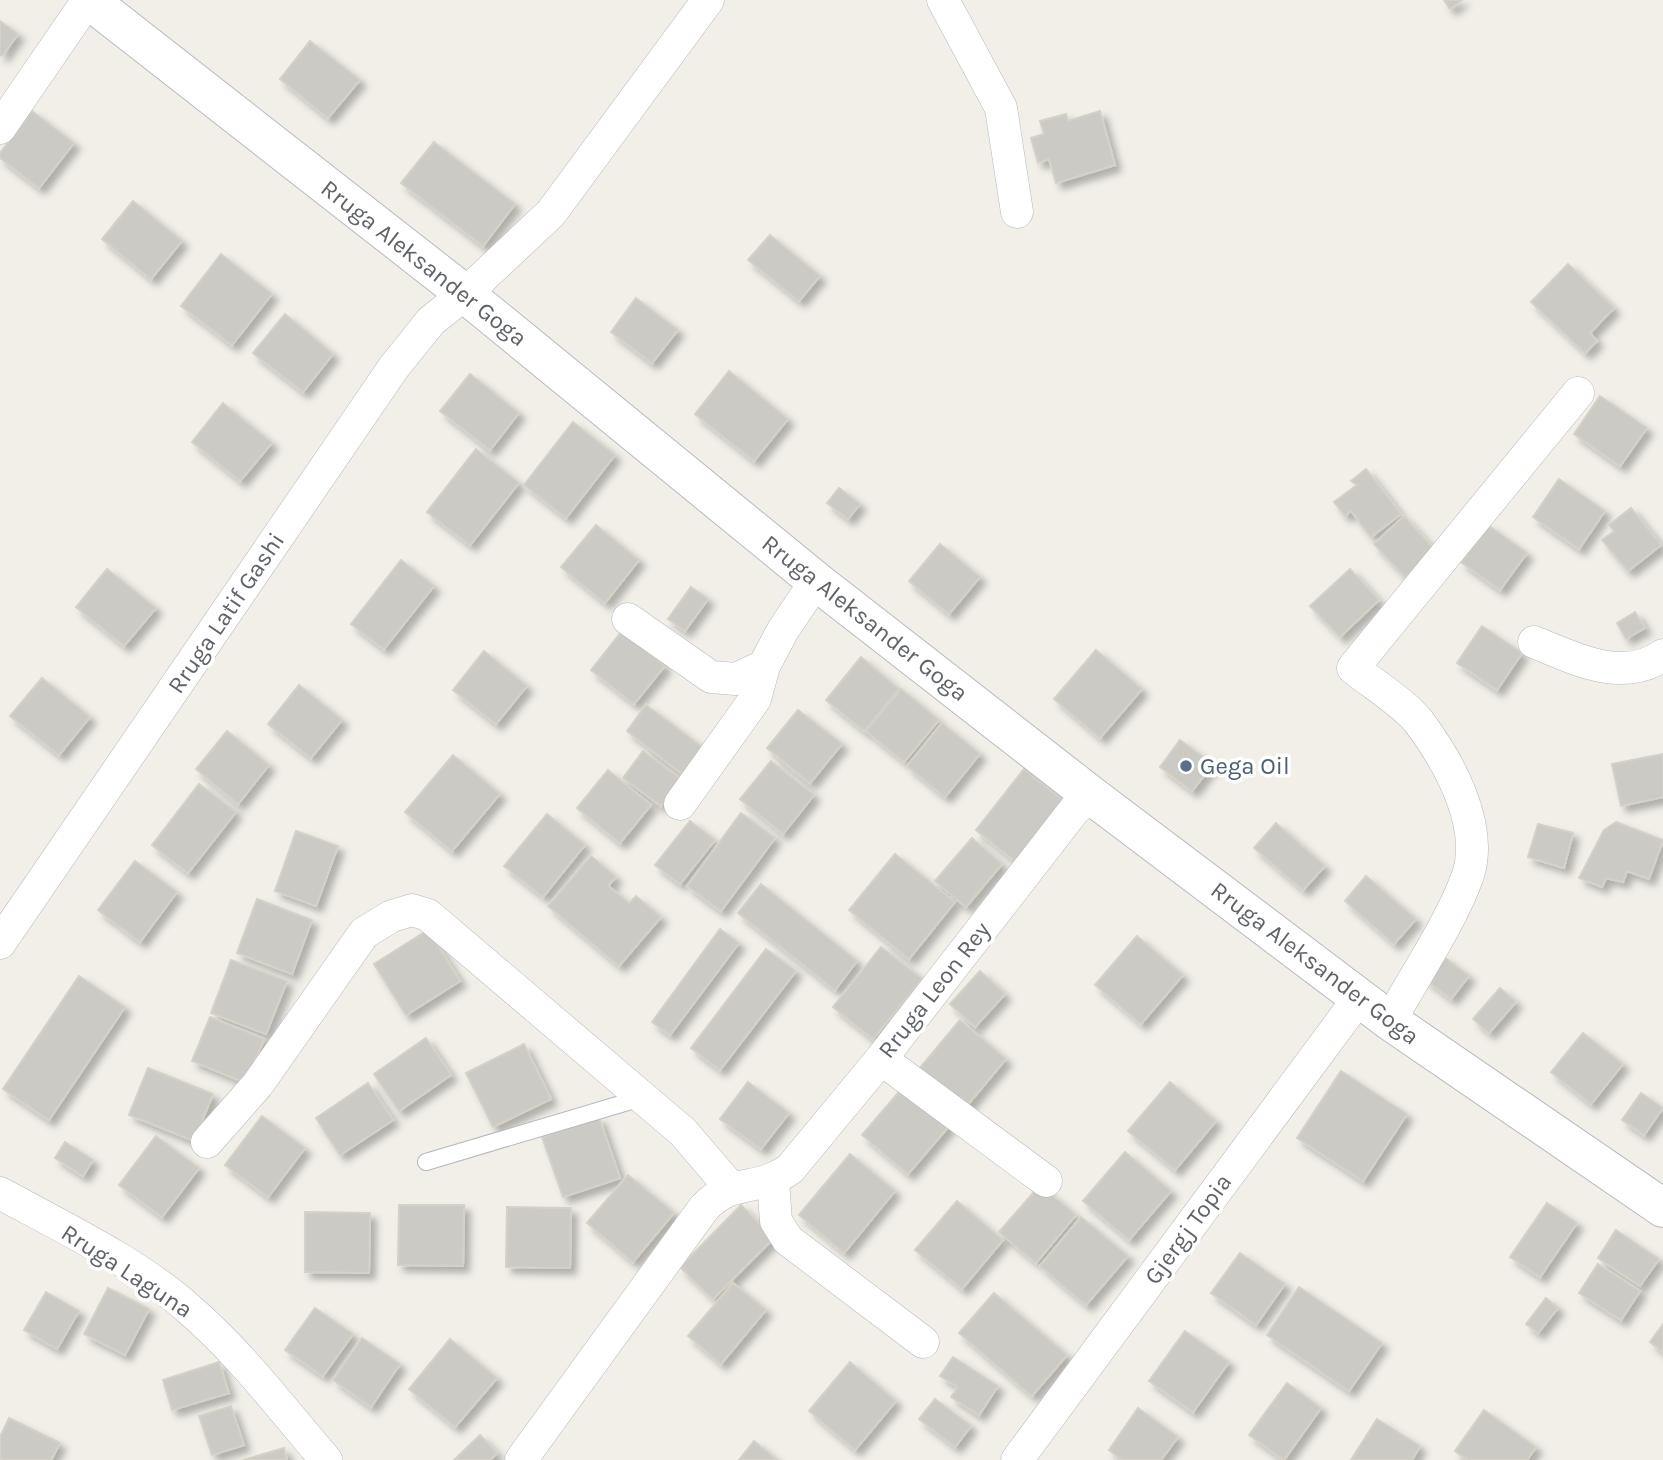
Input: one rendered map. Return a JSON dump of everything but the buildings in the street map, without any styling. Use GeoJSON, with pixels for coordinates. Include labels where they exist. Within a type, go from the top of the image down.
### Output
{"type":"FeatureCollection","features":[{"type":"Feature","properties":{"kind":"main road","name":"Rruga Aleksander Goga"},"geometry":{"type":"LineString","coordinates":[[89,0],[465,294],[816,581],[1092,796],[1359,999],[1663,1208]]}},
{"type":"Feature","properties":{"kind":"street"},"geometry":{"type":"LineString","coordinates":[[0,128],[89,0]]}},
{"type":"Feature","properties":{"kind":"street","name":"Rruga Latif Gashi"},"geometry":{"type":"LineString","coordinates":[[0,943],[394,367],[431,321],[465,294],[551,213],[708,0]]}},
{"type":"Feature","properties":{"kind":"street"},"geometry":{"type":"LineString","coordinates":[[943,0],[1001,108],[1017,212]]}},
{"type":"Feature","properties":{"kind":"street"},"geometry":{"type":"LineString","coordinates":[[1390,1021],[1459,894],[1468,874],[1473,843],[1468,810],[1418,721],[1353,668],[1578,393]]}},
{"type":"Feature","properties":{"kind":"street"},"geometry":{"type":"LineString","coordinates":[[680,804],[755,699],[764,666],[783,630],[816,581]]}},
{"type":"Feature","properties":{"kind":"street"},"geometry":{"type":"LineString","coordinates":[[628,619],[711,677],[722,680],[736,679],[764,666]]}},
{"type":"Feature","properties":{"kind":"street"},"geometry":{"type":"LineString","coordinates":[[1534,642],[1587,664],[1628,669],[1663,655]]}},
{"type":"Feature","properties":{"kind":"street","name":"Rruga Leon Rey"},"geometry":{"type":"LineString","coordinates":[[773,1181],[804,1153],[881,1059],[1075,809],[1092,796]]}},
{"type":"Feature","properties":{"kind":"street"},"geometry":{"type":"LineString","coordinates":[[206,1142],[258,1084],[364,933],[392,916],[412,910],[428,915],[683,1132],[730,1187]]}},
{"type":"Feature","properties":{"kind":"street","name":"Gjergj Topia"},"geometry":{"type":"LineString","coordinates":[[1017,1460],[1359,999]]}},
{"type":"Feature","properties":{"kind":"street"},"geometry":{"type":"LineString","coordinates":[[881,1059],[1046,1181]]}},
{"type":"Feature","properties":{"kind":"street"},"geometry":{"type":"LineString","coordinates":[[521,1460],[704,1208],[730,1187],[773,1181],[776,1221],[788,1240],[923,1342]]}},
{"type":"Feature","properties":{"kind":"street","name":"Rruga Laguna"},"geometry":{"type":"LineString","coordinates":[[0,1193],[102,1250],[190,1309],[235,1355],[326,1460]]}},
{"type":"Feature","properties":{"kind":"lane"},"geometry":{"type":"LineString","coordinates":[[426,1162],[641,1098]]}},
{"type":"Feature","properties":{"kind":"place","name":"Gega Oil"},"geometry":{"type":"Point","coordinates":[1186,766]}}]}
